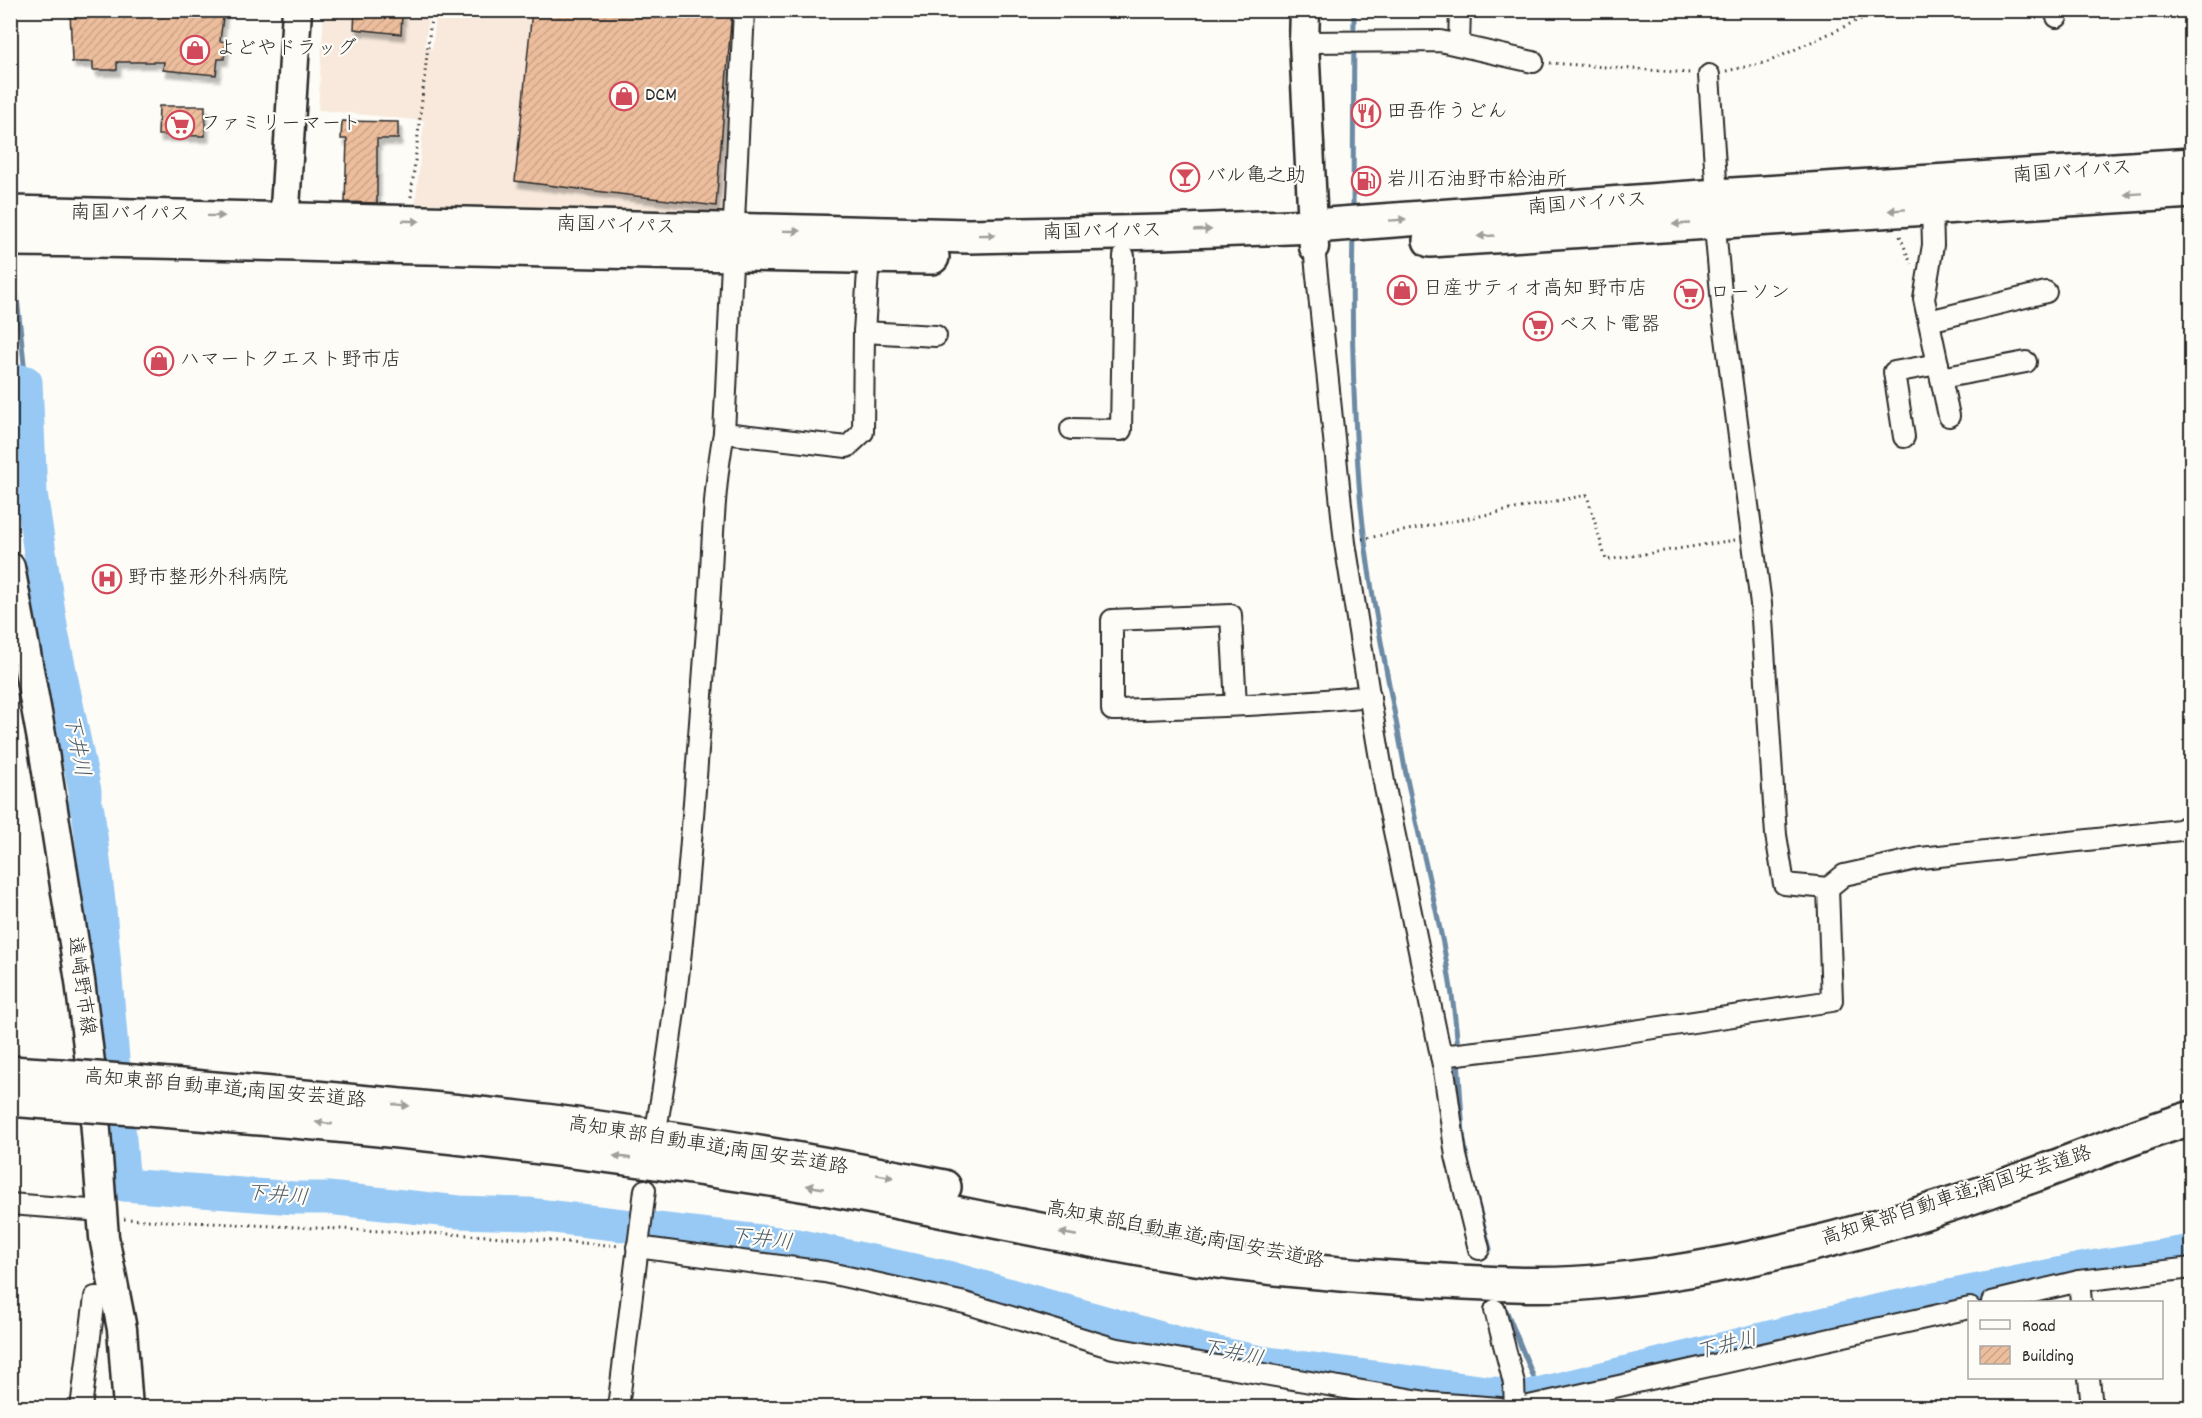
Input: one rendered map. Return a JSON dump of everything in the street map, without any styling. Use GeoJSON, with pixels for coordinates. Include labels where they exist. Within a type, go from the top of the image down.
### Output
{"type":"FeatureCollection","features":[{"type":"Feature","properties":{"kind":"highway","name":"南国バイパス"},"geometry":{"type":"LineString","coordinates":[[10,239],[283,230],[409,221],[733,242],[869,256],[1124,256],[1314,236],[1717,209],[2192,165]]}},
{"type":"Feature","properties":{"kind":"highway","name":"南国バイパス"},"geometry":{"type":"LineString","coordinates":[[1717,209],[1932,208],[2192,190]]}},
{"type":"Feature","properties":{"kind":"highway","name":"南国バイパス"},"geometry":{"type":"LineString","coordinates":[[10,213],[283,230],[733,242],[969,236],[1314,236]]}},
{"type":"Feature","properties":{"kind":"highway","name":"高知東部自動車道;南国安芸道路"},"geometry":{"type":"LineString","coordinates":[[10,1073],[59,1089],[134,1095],[428,1108],[547,1122],[714,1146],[892,1177],[1396,1278],[1514,1284],[1599,1282],[1689,1271],[1786,1251],[1887,1224],[2021,1180],[2153,1130],[2192,1118]]}},
{"type":"Feature","properties":{"kind":"highway","name":"高知東部自動車道;南国安芸道路"},"geometry":{"type":"LineString","coordinates":[[10,1099],[59,1089]]}},
{"type":"Feature","properties":{"kind":"highway"},"geometry":{"type":"LineString","coordinates":[[2153,1130],[2192,1112]]}},
{"type":"Feature","properties":{"kind":"main road"},"geometry":{"type":"LineString","coordinates":[[283,230],[297,10]]}},
{"type":"Feature","properties":{"kind":"main road"},"geometry":{"type":"LineString","coordinates":[[1305,10],[1304,42],[1314,236]]}},
{"type":"Feature","properties":{"kind":"main road","name":"遠崎野市線"},"geometry":{"type":"LineString","coordinates":[[10,567],[80,981],[92,1079],[104,1237],[122,1329],[128,1407]]}},
{"type":"Feature","properties":{"kind":"street"},"geometry":{"type":"LineString","coordinates":[[657,1124],[681,969],[713,563],[716,476],[724,433],[744,10]]}},
{"type":"Feature","properties":{"kind":"street"},"geometry":{"type":"LineString","coordinates":[[1459,45],[1460,10]]}},
{"type":"Feature","properties":{"kind":"street"},"geometry":{"type":"LineString","coordinates":[[1304,42],[1430,41],[1459,45],[1533,62]]}},
{"type":"Feature","properties":{"kind":"street"},"geometry":{"type":"LineString","coordinates":[[1709,75],[1723,315],[1761,604],[1776,836],[1784,884],[1828,888],[1844,875],[1922,858],[2180,830],[2192,822]]}},
{"type":"Feature","properties":{"kind":"street"},"geometry":{"type":"LineString","coordinates":[[1932,208],[1933,244],[1924,299],[1949,416]]}},
{"type":"Feature","properties":{"kind":"street"},"geometry":{"type":"LineString","coordinates":[[1314,236],[1345,543],[1385,788],[1441,1056],[1456,1156],[1479,1249]]}},
{"type":"Feature","properties":{"kind":"street"},"geometry":{"type":"LineString","coordinates":[[724,433],[847,447],[863,432],[864,332],[869,256]]}},
{"type":"Feature","properties":{"kind":"street"},"geometry":{"type":"LineString","coordinates":[[1071,429],[1121,430],[1124,256]]}},
{"type":"Feature","properties":{"kind":"street"},"geometry":{"type":"LineString","coordinates":[[1929,321],[2046,292]]}},
{"type":"Feature","properties":{"kind":"street"},"geometry":{"type":"LineString","coordinates":[[864,332],[936,336]]}},
{"type":"Feature","properties":{"kind":"street"},"geometry":{"type":"LineString","coordinates":[[1904,437],[1894,372],[1940,371],[2026,362]]}},
{"type":"Feature","properties":{"kind":"street"},"geometry":{"type":"LineString","coordinates":[[1236,705],[1232,615],[1112,620],[1112,710],[1308,703],[1370,696]]}},
{"type":"Feature","properties":{"kind":"street"},"geometry":{"type":"LineString","coordinates":[[1441,1056],[1562,1042],[1832,1001],[1828,888]]}},
{"type":"Feature","properties":{"kind":"street"},"geometry":{"type":"LineString","coordinates":[[618,1407],[645,1190]]}},
{"type":"Feature","properties":{"kind":"street"},"geometry":{"type":"LineString","coordinates":[[10,1204],[103,1214]]}},
{"type":"Feature","properties":{"kind":"street"},"geometry":{"type":"LineString","coordinates":[[638,1247],[825,1272],[965,1303],[1136,1353],[1432,1403],[1500,1407]]}},
{"type":"Feature","properties":{"kind":"street"},"geometry":{"type":"LineString","coordinates":[[1996,1301],[2079,1281],[2192,1268]]}},
{"type":"Feature","properties":{"kind":"street"},"geometry":{"type":"LineString","coordinates":[[2079,1281],[2081,1301]]}},
{"type":"Feature","properties":{"kind":"street"},"geometry":{"type":"LineString","coordinates":[[81,1407],[95,1297]]}},
{"type":"Feature","properties":{"kind":"street"},"geometry":{"type":"LineString","coordinates":[[1520,1407],[1862,1334],[1968,1308]]}},
{"type":"Feature","properties":{"kind":"street"},"geometry":{"type":"LineString","coordinates":[[1495,1311],[1514,1383],[1515,1407]]}},
{"type":"Feature","properties":{"kind":"street"},"geometry":{"type":"LineString","coordinates":[[2089,1379],[2092,1407]]}},
{"type":"Feature","properties":{"kind":"path"},"geometry":{"type":"LineString","coordinates":[[409,221],[432,10]]}},
{"type":"Feature","properties":{"kind":"path"},"geometry":{"type":"LineString","coordinates":[[2183,10],[2192,39]]}},
{"type":"Feature","properties":{"kind":"path"},"geometry":{"type":"LineString","coordinates":[[1900,234],[1924,299]]}},
{"type":"Feature","properties":{"kind":"path"},"geometry":{"type":"LineString","coordinates":[[1345,543],[1587,495],[1606,560],[1753,538]]}},
{"type":"Feature","properties":{"kind":"path"},"geometry":{"type":"LineString","coordinates":[[103,1214],[490,1236],[638,1247]]}},
{"type":"Feature","properties":{"kind":"shaded area"},"geometry":{"type":"Polygon","coordinates":[[[324,11],[429,11],[425,47],[432,48],[437,11],[734,11],[723,213],[415,207],[424,121],[318,110],[324,11]]]}},
{"type":"Feature","properties":{"kind":"building"},"geometry":{"type":"Polygon","coordinates":[[[70,10],[224,10],[220,41],[226,42],[224,59],[218,59],[216,75],[163,70],[164,62],[117,62],[117,70],[93,70],[93,62],[72,62],[70,10]]]}},
{"type":"Feature","properties":{"kind":"building"},"geometry":{"type":"Polygon","coordinates":[[[355,10],[402,13],[401,34],[354,29],[355,10]]]}},
{"type":"Feature","properties":{"kind":"building","name":"DCM"},"geometry":{"type":"Polygon","coordinates":[[[532,10],[732,10],[716,206],[515,181],[532,10]]]}},
{"type":"Feature","properties":{"kind":"building","name":"ファミリーマート"},"geometry":{"type":"Polygon","coordinates":[[[159,106],[205,106],[205,136],[158,135],[159,106]]]}},
{"type":"Feature","properties":{"kind":"building"},"geometry":{"type":"Polygon","coordinates":[[[342,121],[398,122],[398,139],[377,139],[377,203],[345,202],[347,139],[341,139],[342,121]]]}},
{"type":"Feature","properties":{"kind":"waterway"},"geometry":{"type":"LineString","coordinates":[[1353,213],[1354,10]]}},
{"type":"Feature","properties":{"kind":"waterway"},"geometry":{"type":"LineString","coordinates":[[10,174],[11,202]]}},
{"type":"Feature","properties":{"kind":"waterway"},"geometry":{"type":"LineString","coordinates":[[1353,234],[1352,327],[1355,421],[1362,519],[1378,627],[1405,769],[1443,943],[1458,1049]]}},
{"type":"Feature","properties":{"kind":"waterway"},"geometry":{"type":"LineString","coordinates":[[12,251],[26,382]]}},
{"type":"Feature","properties":{"kind":"waterway","name":"下井川"},"geometry":{"type":"LineString","coordinates":[[10,379],[26,382],[31,493],[52,632],[85,791],[85,806],[88,811],[100,910],[124,1185],[294,1198],[328,1198],[459,1212],[528,1214],[796,1245],[951,1278],[1203,1350],[1260,1362],[1525,1397],[1871,1312],[2091,1267],[2192,1251]]}},
{"type":"Feature","properties":{"kind":"waterway"},"geometry":{"type":"LineString","coordinates":[[1458,1059],[1463,1134],[1468,1166]]}},
{"type":"Feature","properties":{"kind":"waterway"},"geometry":{"type":"LineString","coordinates":[[1473,1186],[1490,1249]]}},
{"type":"Feature","properties":{"kind":"waterway"},"geometry":{"type":"LineString","coordinates":[[1506,1310],[1543,1400]]}},
{"type":"Feature","properties":{"kind":"place","name":"よどやドラッグ"},"geometry":{"type":"Point","coordinates":[195,50]}},
{"type":"Feature","properties":{"kind":"place","name":"DCM"},"geometry":{"type":"Point","coordinates":[624,96]}},
{"type":"Feature","properties":{"kind":"place","name":"田吾作うどん"},"geometry":{"type":"Point","coordinates":[1366,113]}},
{"type":"Feature","properties":{"kind":"place","name":"ファミリーマート"},"geometry":{"type":"Point","coordinates":[180,125]}},
{"type":"Feature","properties":{"kind":"place","name":"バル亀之助"},"geometry":{"type":"Point","coordinates":[1185,177]}},
{"type":"Feature","properties":{"kind":"place","name":"岩川石油野市給油所"},"geometry":{"type":"Point","coordinates":[1366,181]}},
{"type":"Feature","properties":{"kind":"place","name":"日産サティオ高知 野市店"},"geometry":{"type":"Point","coordinates":[1402,290]}},
{"type":"Feature","properties":{"kind":"place","name":"ローソン"},"geometry":{"type":"Point","coordinates":[1689,294]}},
{"type":"Feature","properties":{"kind":"place","name":"ベスト電器"},"geometry":{"type":"Point","coordinates":[1538,326]}},
{"type":"Feature","properties":{"kind":"place","name":"ハマートクエスト野市店"},"geometry":{"type":"Point","coordinates":[159,361]}},
{"type":"Feature","properties":{"kind":"place","name":"野市整形外科病院"},"geometry":{"type":"Point","coordinates":[107,579]}}]}
